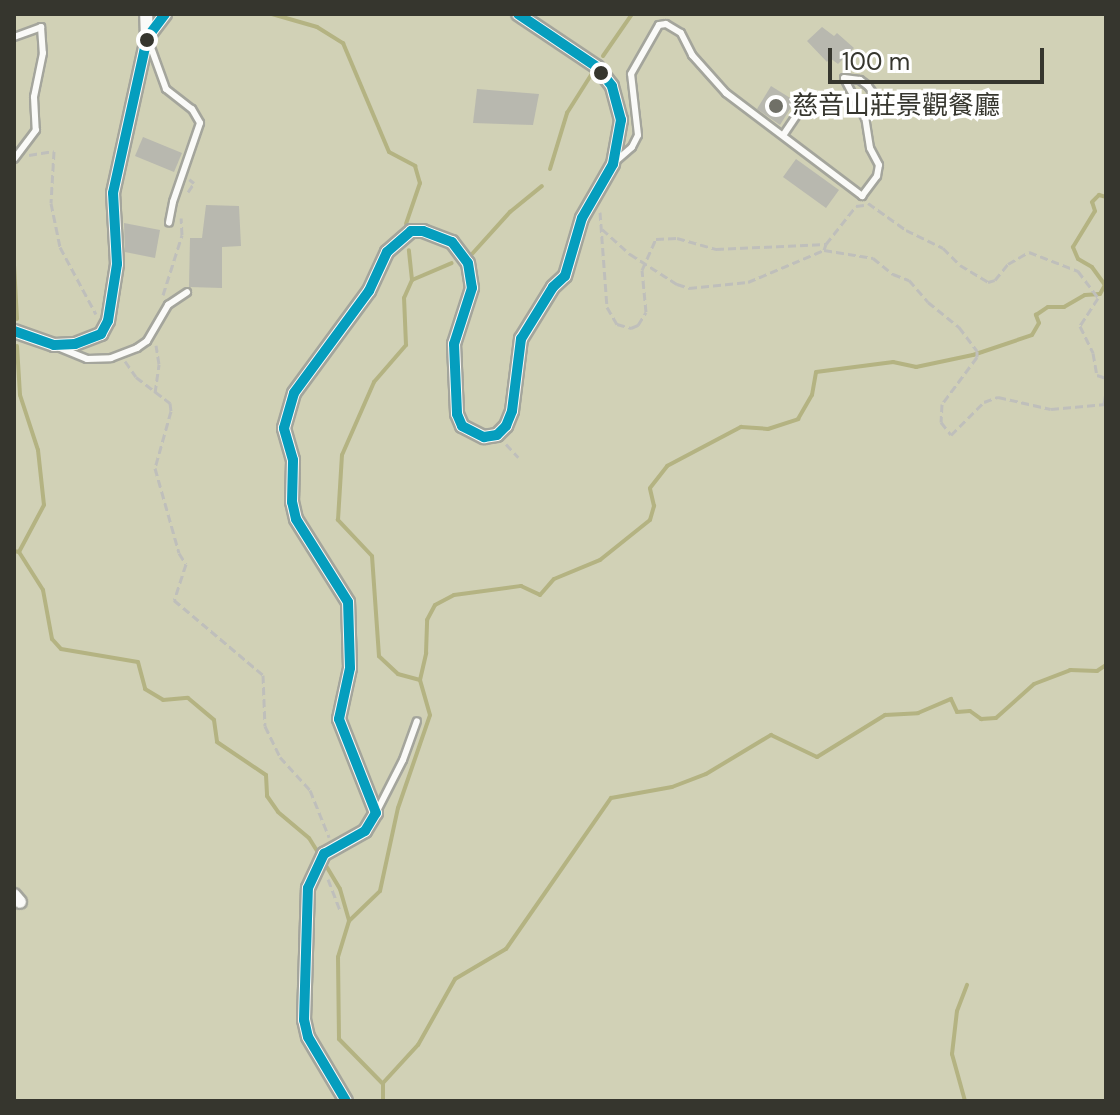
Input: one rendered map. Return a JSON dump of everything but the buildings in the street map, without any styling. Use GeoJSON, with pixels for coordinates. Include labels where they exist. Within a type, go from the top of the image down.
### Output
{"type":"FeatureCollection","features":[{"type":"Feature","properties":{"kind":"street"},"geometry":{"type":"LineString","coordinates":[[14,331],[54,345],[90,341],[101,334],[108,321],[117,264],[113,193],[147,38],[146,14]]}},
{"type":"Feature","properties":{"kind":"street"},"geometry":{"type":"LineString","coordinates":[[147,38],[165,14]]}},
{"type":"Feature","properties":{"kind":"street"},"geometry":{"type":"LineString","coordinates":[[346,1101],[312,1044],[304,1020],[308,888],[317,862],[365,831],[376,813],[339,719],[350,668],[348,602],[296,519],[292,502],[293,460],[284,428],[294,393],[353,316],[387,252],[411,231],[423,231],[452,242],[468,263],[472,288],[455,333],[457,414],[462,426],[472,434],[497,435],[506,426],[512,411],[521,339],[553,287],[565,276],[582,218],[597,197],[613,164],[621,120],[612,86],[597,67],[518,14]]}},
{"type":"Feature","properties":{"kind":"lane"},"geometry":{"type":"LineString","coordinates":[[613,164],[632,147],[638,135],[631,74],[659,25],[666,24],[681,33],[692,55],[726,93],[784,134]]}},
{"type":"Feature","properties":{"kind":"lane"},"geometry":{"type":"LineString","coordinates":[[14,37],[41,27],[43,53],[34,97],[36,130],[15,158]]}},
{"type":"Feature","properties":{"kind":"lane"},"geometry":{"type":"LineString","coordinates":[[147,38],[166,89],[192,109],[200,123],[169,223]]}},
{"type":"Feature","properties":{"kind":"lane"},"geometry":{"type":"LineString","coordinates":[[802,107],[782,138],[862,196],[877,176],[879,165],[870,148],[865,118],[844,78],[860,80],[883,107]]}},
{"type":"Feature","properties":{"kind":"lane"},"geometry":{"type":"LineString","coordinates":[[54,345],[87,359],[111,358],[147,341],[157,319],[187,292]]}},
{"type":"Feature","properties":{"kind":"lane"},"geometry":{"type":"LineString","coordinates":[[376,813],[403,760],[417,721]]}},
{"type":"Feature","properties":{"kind":"path"},"geometry":{"type":"LineString","coordinates":[[15,158],[54,151],[51,203],[60,247],[68,268],[86,292],[101,334]]}},
{"type":"Feature","properties":{"kind":"path"},"geometry":{"type":"LineString","coordinates":[[184,198],[194,183]]}},
{"type":"Feature","properties":{"kind":"path"},"geometry":{"type":"LineString","coordinates":[[597,197],[607,307],[610,316],[624,328],[638,325],[646,312],[644,261],[650,247],[665,237],[716,249],[826,244]]}},
{"type":"Feature","properties":{"kind":"path"},"geometry":{"type":"LineString","coordinates":[[866,203],[906,230],[943,248],[960,265],[988,282],[995,280],[1008,264],[1029,252],[1078,271],[1098,298],[1080,326],[1093,353],[1097,375],[1106,378]]}},
{"type":"Feature","properties":{"kind":"path"},"geometry":{"type":"LineString","coordinates":[[824,250],[856,206]]}},
{"type":"Feature","properties":{"kind":"path"},"geometry":{"type":"LineString","coordinates":[[154,394],[159,364],[157,319],[182,235],[180,212]]}},
{"type":"Feature","properties":{"kind":"path"},"geometry":{"type":"LineString","coordinates":[[602,229],[626,251],[682,286],[706,287],[748,282],[824,250],[873,258],[893,274],[909,280],[924,298],[959,327],[977,351],[977,357],[942,404],[941,422],[951,435],[984,402],[998,397],[1051,409],[1105,404],[1106,392]]}},
{"type":"Feature","properties":{"kind":"path"},"geometry":{"type":"LineString","coordinates":[[111,358],[122,358],[154,394],[170,403],[171,411],[155,468],[179,553],[186,564],[174,600],[263,675],[265,726],[280,757],[310,790],[336,847]]}},
{"type":"Feature","properties":{"kind":"path"},"geometry":{"type":"LineString","coordinates":[[497,435],[518,457]]}},
{"type":"Feature","properties":{"kind":"path"},"geometry":{"type":"LineString","coordinates":[[317,862],[333,886],[340,910]]}},
{"type":"Feature","properties":{"kind":"green space"},"geometry":{"type":"Polygon","coordinates":[[[14,14],[1106,14],[1106,1101],[14,1101],[14,14]]]}},
{"type":"Feature","properties":{"kind":"waterway"},"geometry":{"type":"LineString","coordinates":[[272,14],[317,27],[343,43],[389,152],[415,166],[420,183],[406,224]]}},
{"type":"Feature","properties":{"kind":"waterway"},"geometry":{"type":"LineString","coordinates":[[603,56],[632,14]]}},
{"type":"Feature","properties":{"kind":"waterway"},"geometry":{"type":"LineString","coordinates":[[550,169],[567,113],[591,75]]}},
{"type":"Feature","properties":{"kind":"waterway"},"geometry":{"type":"LineString","coordinates":[[472,254],[510,212],[542,186]]}},
{"type":"Feature","properties":{"kind":"waterway"},"geometry":{"type":"LineString","coordinates":[[420,680],[426,653],[427,620],[435,605],[454,595],[521,586],[540,595],[554,579],[600,560],[650,520],[654,506],[650,488],[667,466],[741,427],[768,429],[798,419],[812,395],[816,372],[893,362],[916,367],[973,355],[1032,335],[1039,323],[1036,315],[1048,307],[1064,307],[1085,295],[1100,294],[1105,285],[1092,267],[1078,259],[1073,247],[1095,211],[1092,202],[1099,195],[1106,197]]}},
{"type":"Feature","properties":{"kind":"waterway"},"geometry":{"type":"LineString","coordinates":[[383,1101],[383,1084],[339,1039],[338,957],[349,921],[380,891],[398,808],[430,715],[420,680],[398,674],[379,656],[372,556],[338,520],[342,455],[374,382],[406,345],[404,298],[412,280],[409,250]]}},
{"type":"Feature","properties":{"kind":"waterway"},"geometry":{"type":"LineString","coordinates":[[412,280],[452,263]]}},
{"type":"Feature","properties":{"kind":"waterway"},"geometry":{"type":"LineString","coordinates":[[14,265],[17,319]]}},
{"type":"Feature","properties":{"kind":"waterway"},"geometry":{"type":"LineString","coordinates":[[17,346],[20,395],[38,450],[44,505],[19,552]]}},
{"type":"Feature","properties":{"kind":"waterway"},"geometry":{"type":"LineString","coordinates":[[14,551],[19,552],[43,590],[52,639],[61,649],[138,662],[145,689],[163,700],[188,698],[214,720],[217,742],[266,775],[267,796],[278,812],[309,838],[317,851]]}},
{"type":"Feature","properties":{"kind":"waterway"},"geometry":{"type":"LineString","coordinates":[[383,1083],[418,1045],[455,979],[506,949],[611,798],[672,787],[706,774],[771,735],[817,757],[885,715],[918,713],[951,699],[957,712],[970,711],[981,719],[996,718],[1034,684],[1070,670],[1097,671],[1106,665]]}},
{"type":"Feature","properties":{"kind":"waterway"},"geometry":{"type":"LineString","coordinates":[[325,864],[340,889],[349,921]]}},
{"type":"Feature","properties":{"kind":"waterway"},"geometry":{"type":"LineString","coordinates":[[965,1101],[952,1054],[957,1011],[967,985]]}},
{"type":"Feature","properties":{"kind":"transit line"},"geometry":{"type":"LineString","coordinates":[[14,331],[54,345],[75,344],[101,334],[108,321],[117,264],[113,193],[147,38],[165,14]]}},
{"type":"Feature","properties":{"kind":"transit line"},"geometry":{"type":"LineString","coordinates":[[346,1101],[308,1037],[304,1020],[308,888],[324,854],[365,831],[376,813],[339,719],[350,668],[348,602],[296,519],[292,502],[293,460],[284,428],[294,393],[369,291],[387,252],[411,231],[423,231],[452,242],[468,263],[472,288],[454,344],[457,414],[462,426],[484,437],[497,435],[506,426],[512,411],[521,339],[553,287],[565,276],[582,218],[613,164],[621,120],[612,86],[597,67],[518,14]]}},
{"type":"Feature","properties":{"kind":"place","name":"慈音山莊景觀餐廳"},"geometry":{"type":"Point","coordinates":[776,106]}}]}
